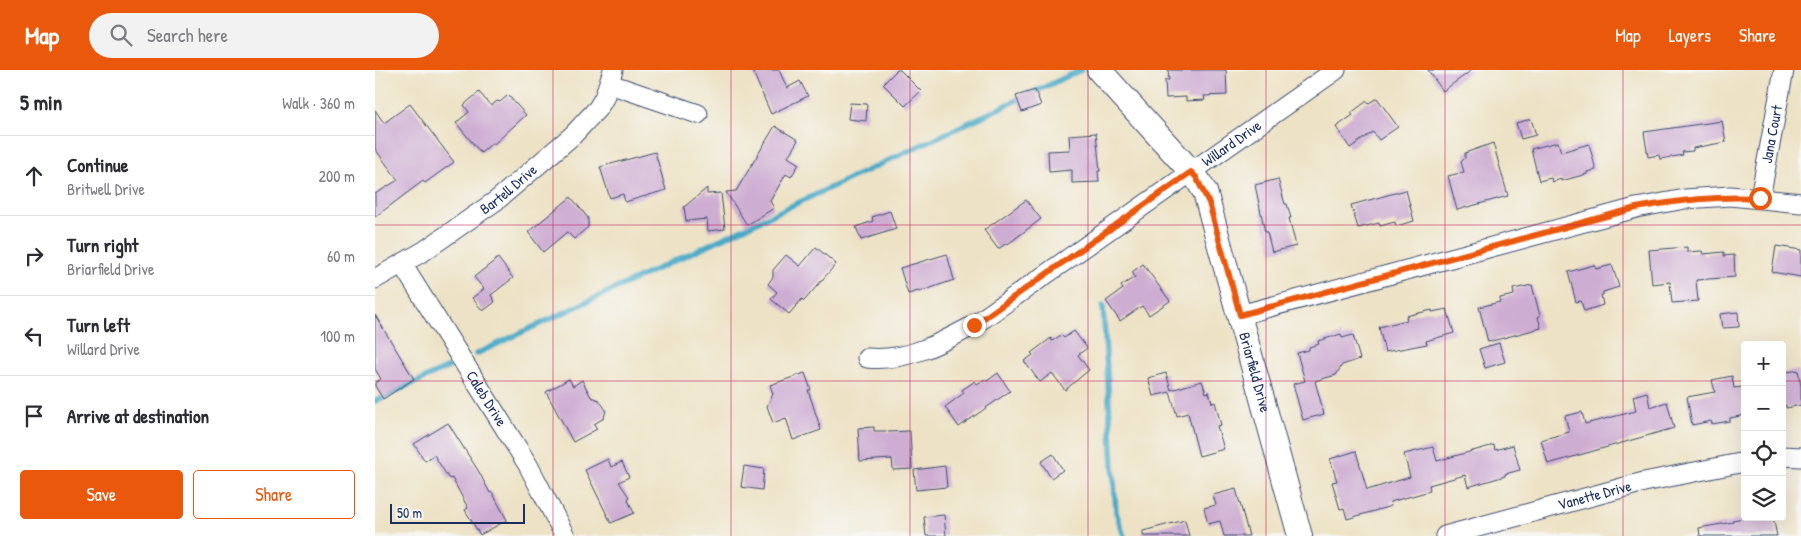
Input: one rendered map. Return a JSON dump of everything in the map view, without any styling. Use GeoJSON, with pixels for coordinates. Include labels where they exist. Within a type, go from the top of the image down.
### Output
{"type":"FeatureCollection","features":[{"type":"Feature","properties":{"kind":"street","name":"Briarfield Drive"},"geometry":{"type":"LineString","coordinates":[[1099,70],[1196,177],[1209,203],[1300,536]]}},
{"type":"Feature","properties":{"kind":"street","name":"Willard Drive"},"geometry":{"type":"LineString","coordinates":[[867,358],[879,360],[913,353],[974,325],[1336,70]]}},
{"type":"Feature","properties":{"kind":"street","name":"Jana Court"},"geometry":{"type":"LineString","coordinates":[[1760,198],[1784,70]]}},
{"type":"Feature","properties":{"kind":"street"},"geometry":{"type":"LineString","coordinates":[[611,77],[699,114]]}},
{"type":"Feature","properties":{"kind":"street","name":"Bartell Drive"},"geometry":{"type":"LineString","coordinates":[[375,279],[424,251],[497,200],[573,135],[605,98],[611,77]]}},
{"type":"Feature","properties":{"kind":"street"},"geometry":{"type":"LineString","coordinates":[[1240,315],[1636,208],[1685,199],[1730,196],[1801,204]]}},
{"type":"Feature","properties":{"kind":"street","name":"Caleb Drive"},"geometry":{"type":"LineString","coordinates":[[402,264],[528,465],[565,536]]}},
{"type":"Feature","properties":{"kind":"street"},"geometry":{"type":"LineString","coordinates":[[1786,456],[1801,457]]}},
{"type":"Feature","properties":{"kind":"street","name":"Vanette Drive"},"geometry":{"type":"LineString","coordinates":[[1445,536],[1644,482],[1741,463]]}},
{"type":"Feature","properties":{"kind":"building"},"geometry":{"type":"Polygon","coordinates":[[[752,70],[779,70],[787,88],[800,81],[808,96],[771,114],[752,70]]]}},
{"type":"Feature","properties":{"kind":"building"},"geometry":{"type":"Polygon","coordinates":[[[897,70],[900,70],[921,91],[905,106],[883,84],[897,70]]]}},
{"type":"Feature","properties":{"kind":"building"},"geometry":{"type":"Polygon","coordinates":[[[1168,70],[1226,70],[1227,95],[1204,96],[1205,100],[1186,101],[1186,97],[1166,98],[1165,80],[1169,80],[1168,70]]]}},
{"type":"Feature","properties":{"kind":"building"},"geometry":{"type":"Polygon","coordinates":[[[1428,70],[1472,70],[1443,91],[1428,70]]]}},
{"type":"Feature","properties":{"kind":"building"},"geometry":{"type":"Polygon","coordinates":[[[1035,90],[1041,105],[1022,112],[1016,96],[1035,90]]]}},
{"type":"Feature","properties":{"kind":"building"},"geometry":{"type":"Polygon","coordinates":[[[479,92],[491,106],[497,101],[500,102],[508,95],[526,115],[494,144],[492,143],[481,153],[456,123],[469,112],[464,105],[479,92]]]}},
{"type":"Feature","properties":{"kind":"building"},"geometry":{"type":"Polygon","coordinates":[[[1377,98],[1398,127],[1379,140],[1373,132],[1350,148],[1336,127],[1353,115],[1351,113],[1367,101],[1369,103],[1377,98]]]}},
{"type":"Feature","properties":{"kind":"building"},"geometry":{"type":"Polygon","coordinates":[[[850,103],[867,104],[866,121],[848,119],[850,103]]]}},
{"type":"Feature","properties":{"kind":"building"},"geometry":{"type":"Polygon","coordinates":[[[410,104],[454,162],[425,183],[423,181],[375,217],[375,194],[398,180],[375,149],[375,110],[384,123],[410,104]]]}},
{"type":"Feature","properties":{"kind":"building"},"geometry":{"type":"Polygon","coordinates":[[[1531,119],[1536,135],[1521,139],[1516,123],[1531,119]]]}},
{"type":"Feature","properties":{"kind":"building"},"geometry":{"type":"Polygon","coordinates":[[[1722,121],[1726,142],[1693,148],[1693,151],[1682,152],[1683,155],[1660,159],[1659,155],[1648,157],[1644,132],[1722,121]]]}},
{"type":"Feature","properties":{"kind":"building"},"geometry":{"type":"Polygon","coordinates":[[[775,126],[798,140],[788,157],[799,164],[791,177],[786,174],[770,201],[774,208],[747,225],[726,192],[736,191],[775,126]]]}},
{"type":"Feature","properties":{"kind":"building"},"geometry":{"type":"Polygon","coordinates":[[[1096,133],[1100,171],[1098,171],[1099,182],[1072,183],[1072,170],[1049,172],[1048,151],[1070,150],[1069,135],[1096,133]]]}},
{"type":"Feature","properties":{"kind":"building"},"geometry":{"type":"Polygon","coordinates":[[[1558,142],[1561,152],[1589,144],[1596,170],[1561,181],[1561,179],[1552,182],[1551,178],[1539,181],[1531,149],[1558,142]]]}},
{"type":"Feature","properties":{"kind":"building"},"geometry":{"type":"Polygon","coordinates":[[[1493,143],[1508,196],[1457,210],[1448,176],[1464,172],[1461,162],[1465,158],[1465,153],[1493,143]]]}},
{"type":"Feature","properties":{"kind":"building"},"geometry":{"type":"Polygon","coordinates":[[[655,152],[666,190],[625,202],[623,194],[610,198],[600,167],[655,152]]]}},
{"type":"Feature","properties":{"kind":"building"},"geometry":{"type":"Polygon","coordinates":[[[1278,179],[1291,218],[1289,218],[1296,246],[1272,252],[1267,232],[1265,232],[1255,185],[1278,179]]]}},
{"type":"Feature","properties":{"kind":"building"},"geometry":{"type":"Polygon","coordinates":[[[707,188],[707,194],[721,193],[725,229],[708,231],[707,219],[686,221],[684,207],[707,188]]]}},
{"type":"Feature","properties":{"kind":"building"},"geometry":{"type":"Polygon","coordinates":[[[1406,190],[1414,221],[1396,226],[1395,222],[1380,226],[1379,223],[1358,228],[1351,205],[1406,190]]]}},
{"type":"Feature","properties":{"kind":"building"},"geometry":{"type":"Polygon","coordinates":[[[571,197],[588,218],[588,227],[574,239],[567,232],[543,252],[528,232],[571,197]]]}},
{"type":"Feature","properties":{"kind":"building"},"geometry":{"type":"Polygon","coordinates":[[[1026,200],[1041,219],[1008,244],[998,249],[984,230],[1026,200]]]}},
{"type":"Feature","properties":{"kind":"building"},"geometry":{"type":"Polygon","coordinates":[[[890,211],[896,229],[861,240],[856,227],[873,221],[872,217],[890,211]]]}},
{"type":"Feature","properties":{"kind":"building"},"geometry":{"type":"Polygon","coordinates":[[[1776,246],[1801,250],[1801,277],[1772,272],[1776,246]]]}},
{"type":"Feature","properties":{"kind":"building"},"geometry":{"type":"Polygon","coordinates":[[[816,247],[836,264],[804,301],[802,299],[789,314],[771,299],[777,292],[768,284],[773,277],[773,270],[786,255],[800,266],[816,247]]]}},
{"type":"Feature","properties":{"kind":"building"},"geometry":{"type":"Polygon","coordinates":[[[1687,247],[1687,252],[1702,251],[1703,254],[1724,252],[1724,256],[1734,255],[1735,277],[1696,280],[1698,301],[1672,303],[1670,282],[1652,284],[1649,250],[1687,247]]]}},
{"type":"Feature","properties":{"kind":"building"},"geometry":{"type":"Polygon","coordinates":[[[947,254],[954,280],[908,294],[900,268],[947,254]]]}},
{"type":"Feature","properties":{"kind":"building"},"geometry":{"type":"Polygon","coordinates":[[[498,258],[513,278],[491,295],[495,302],[483,311],[472,298],[484,289],[474,277],[498,258]]]}},
{"type":"Feature","properties":{"kind":"building"},"geometry":{"type":"Polygon","coordinates":[[[1143,264],[1170,301],[1149,315],[1142,306],[1120,321],[1106,301],[1123,289],[1121,286],[1135,277],[1132,272],[1143,264]]]}},
{"type":"Feature","properties":{"kind":"building"},"geometry":{"type":"Polygon","coordinates":[[[1594,265],[1596,269],[1612,265],[1619,287],[1603,292],[1603,295],[1601,295],[1603,305],[1584,311],[1581,301],[1576,302],[1568,272],[1594,265]]]}},
{"type":"Feature","properties":{"kind":"building"},"geometry":{"type":"Polygon","coordinates":[[[1532,285],[1541,328],[1488,342],[1479,307],[1500,302],[1500,298],[1514,295],[1513,289],[1532,285]]]}},
{"type":"Feature","properties":{"kind":"building"},"geometry":{"type":"Polygon","coordinates":[[[1447,309],[1454,333],[1426,341],[1427,344],[1385,352],[1379,327],[1407,320],[1406,316],[1432,310],[1432,312],[1447,309]]]}},
{"type":"Feature","properties":{"kind":"building"},"geometry":{"type":"Polygon","coordinates":[[[1738,312],[1739,327],[1722,328],[1720,314],[1738,312]]]}},
{"type":"Feature","properties":{"kind":"building"},"geometry":{"type":"Polygon","coordinates":[[[375,315],[414,379],[383,399],[375,386],[375,383],[381,379],[375,369],[375,315]]]}},
{"type":"Feature","properties":{"kind":"building"},"geometry":{"type":"Polygon","coordinates":[[[1074,331],[1087,348],[1078,355],[1089,370],[1065,390],[1052,373],[1040,382],[1024,361],[1033,355],[1031,353],[1051,338],[1052,341],[1061,335],[1064,338],[1074,331]]]}},
{"type":"Feature","properties":{"kind":"building"},"geometry":{"type":"Polygon","coordinates":[[[1341,334],[1342,338],[1353,335],[1360,359],[1342,365],[1336,375],[1315,381],[1324,414],[1303,420],[1293,384],[1305,381],[1297,353],[1309,350],[1309,347],[1319,344],[1318,341],[1341,334]]]}},
{"type":"Feature","properties":{"kind":"building"},"geometry":{"type":"Polygon","coordinates":[[[1499,343],[1505,362],[1485,368],[1479,349],[1499,343]]]}},
{"type":"Feature","properties":{"kind":"building"},"geometry":{"type":"Polygon","coordinates":[[[1798,370],[1801,386],[1801,405],[1786,408],[1786,372],[1798,370]]]}},
{"type":"Feature","properties":{"kind":"building"},"geometry":{"type":"Polygon","coordinates":[[[805,373],[811,390],[808,390],[821,430],[793,440],[786,418],[773,423],[767,406],[773,394],[770,385],[805,373]]]}},
{"type":"Feature","properties":{"kind":"building"},"geometry":{"type":"Polygon","coordinates":[[[998,373],[1010,391],[959,427],[945,407],[964,393],[962,390],[975,381],[977,384],[985,379],[987,381],[998,373]]]}},
{"type":"Feature","properties":{"kind":"building"},"geometry":{"type":"Polygon","coordinates":[[[1166,373],[1171,390],[1202,381],[1206,393],[1209,392],[1212,403],[1215,402],[1221,425],[1217,426],[1224,449],[1199,456],[1188,413],[1177,416],[1170,392],[1153,396],[1148,378],[1166,373]]]}},
{"type":"Feature","properties":{"kind":"building"},"geometry":{"type":"Polygon","coordinates":[[[1732,376],[1734,388],[1741,387],[1741,416],[1730,418],[1730,421],[1712,424],[1711,421],[1692,425],[1687,397],[1715,392],[1712,380],[1732,376]]]}},
{"type":"Feature","properties":{"kind":"building"},"geometry":{"type":"Polygon","coordinates":[[[569,379],[573,386],[582,380],[591,397],[599,400],[606,410],[604,418],[594,424],[597,429],[573,442],[546,392],[569,379]]]}},
{"type":"Feature","properties":{"kind":"building"},"geometry":{"type":"Polygon","coordinates":[[[1647,392],[1650,407],[1667,402],[1674,428],[1548,464],[1541,440],[1569,432],[1565,416],[1582,412],[1585,424],[1636,411],[1633,396],[1647,392]]]}},
{"type":"Feature","properties":{"kind":"building"},"geometry":{"type":"Polygon","coordinates":[[[448,423],[490,493],[492,492],[507,520],[480,535],[465,510],[468,508],[452,478],[449,479],[434,455],[425,461],[414,444],[448,423]]]}},
{"type":"Feature","properties":{"kind":"building"},"geometry":{"type":"Polygon","coordinates":[[[874,427],[874,431],[910,431],[912,469],[893,470],[892,459],[860,461],[858,428],[874,427]]]}},
{"type":"Feature","properties":{"kind":"building"},"geometry":{"type":"Polygon","coordinates":[[[1494,445],[1495,450],[1513,445],[1520,470],[1468,487],[1465,475],[1429,485],[1430,491],[1390,502],[1391,506],[1347,519],[1344,508],[1340,509],[1332,482],[1337,481],[1330,459],[1356,451],[1367,490],[1410,477],[1404,454],[1433,447],[1437,461],[1494,445]]]}},
{"type":"Feature","properties":{"kind":"building"},"geometry":{"type":"Polygon","coordinates":[[[1053,454],[1063,470],[1051,478],[1041,462],[1053,454]]]}},
{"type":"Feature","properties":{"kind":"building"},"geometry":{"type":"Polygon","coordinates":[[[608,459],[611,467],[622,462],[629,477],[619,482],[629,497],[628,500],[634,513],[611,523],[585,470],[608,459]]]}},
{"type":"Feature","properties":{"kind":"building"},"geometry":{"type":"Polygon","coordinates":[[[744,466],[764,469],[762,490],[741,487],[744,466]]]}},
{"type":"Feature","properties":{"kind":"building"},"geometry":{"type":"Polygon","coordinates":[[[945,466],[947,487],[916,490],[914,470],[945,466]]]}},
{"type":"Feature","properties":{"kind":"building"},"geometry":{"type":"Polygon","coordinates":[[[1236,489],[1249,536],[1224,536],[1220,521],[1208,524],[1204,508],[1216,505],[1213,495],[1236,489]]]}},
{"type":"Feature","properties":{"kind":"building"},"geometry":{"type":"Polygon","coordinates":[[[944,515],[946,536],[926,536],[924,517],[944,515]]]}},
{"type":"Feature","properties":{"kind":"building"},"geometry":{"type":"Polygon","coordinates":[[[1741,518],[1741,521],[1774,521],[1777,536],[1700,536],[1699,528],[1733,522],[1733,520],[1741,518]]]}},
{"type":"Feature","properties":{"kind":"building"},"geometry":{"type":"Polygon","coordinates":[[[1185,520],[1189,536],[1143,536],[1143,531],[1185,520]]]}},
{"type":"Feature","properties":{"kind":"waterway"},"geometry":{"type":"LineString","coordinates":[[476,354],[1081,70]]}},
{"type":"Feature","properties":{"kind":"waterway"},"geometry":{"type":"LineString","coordinates":[[1103,306],[1116,512],[1124,536]]}},
{"type":"Feature","properties":{"kind":"waterway"},"geometry":{"type":"LineString","coordinates":[[375,401],[449,367]]}},
{"type":"Feature","properties":{"kind":"route"},"geometry":{"type":"LineString","coordinates":[[974,325],[1191,172],[1205,192],[1209,203],[1240,315],[1636,208],[1685,199],[1730,196],[1760,198]]}}]}
